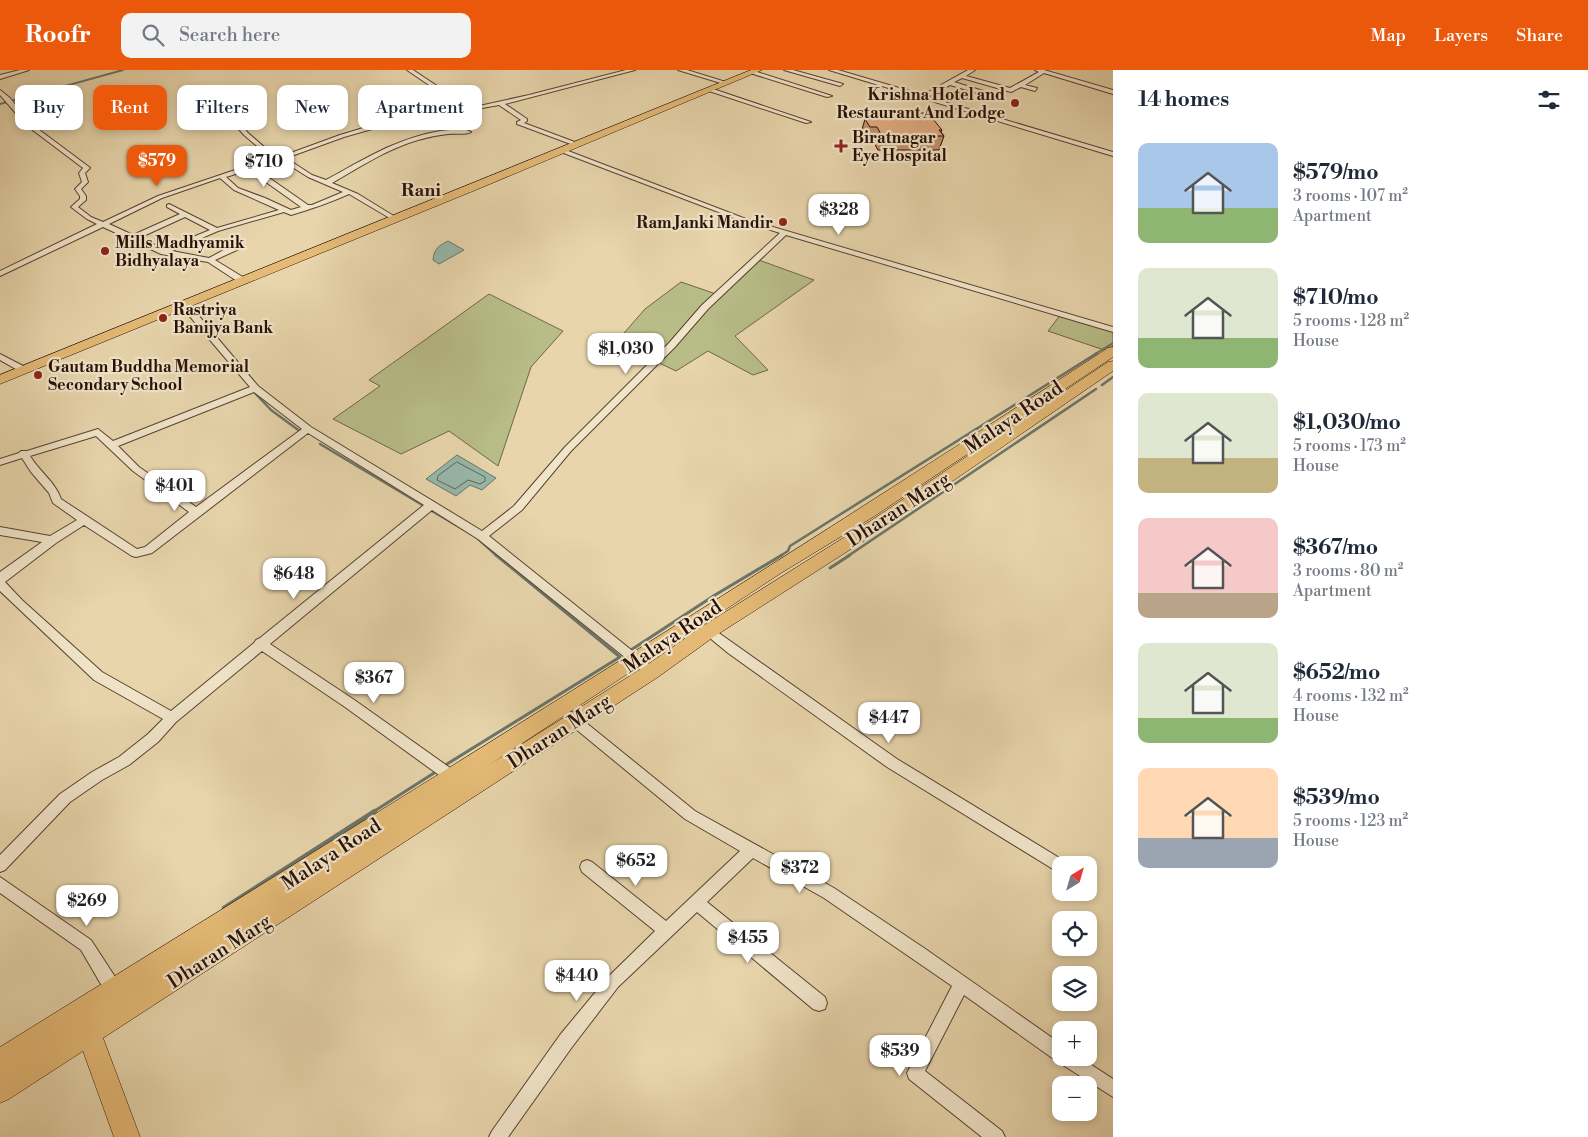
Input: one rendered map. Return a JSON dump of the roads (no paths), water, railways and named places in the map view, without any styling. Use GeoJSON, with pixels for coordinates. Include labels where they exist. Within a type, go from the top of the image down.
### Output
{"type":"FeatureCollection","features":[{"type":"Feature","properties":{"kind":"main road"},"geometry":{"type":"LineString","coordinates":[[0,380],[563,152],[755,71]]}},
{"type":"Feature","properties":{"kind":"main road","name":"Malaya Road"},"geometry":{"type":"LineString","coordinates":[[644,666],[701,616],[1038,409],[1113,351]]}},
{"type":"Feature","properties":{"kind":"main road","name":"Dharan Marg"},"geometry":{"type":"LineString","coordinates":[[0,1090],[85,1022],[125,1011],[468,790],[568,715],[644,666],[709,630],[873,527],[1038,409],[1113,365]]}},
{"type":"Feature","properties":{"kind":"main road","name":"Malaya Road"},"geometry":{"type":"LineString","coordinates":[[0,1062],[85,1022],[115,991],[452,777],[568,715]]}},
{"type":"Feature","properties":{"kind":"main road"},"geometry":{"type":"LineString","coordinates":[[85,1022],[128,1137]]}},
{"type":"Feature","properties":{"kind":"street"},"geometry":{"type":"LineString","coordinates":[[0,77],[26,70]]}},
{"type":"Feature","properties":{"kind":"street"},"geometry":{"type":"LineString","coordinates":[[410,70],[432,85]]}},
{"type":"Feature","properties":{"kind":"street"},"geometry":{"type":"LineString","coordinates":[[482,107],[530,97],[632,70]]}},
{"type":"Feature","properties":{"kind":"street"},"geometry":{"type":"LineString","coordinates":[[682,70],[726,83]]}},
{"type":"Feature","properties":{"kind":"street"},"geometry":{"type":"LineString","coordinates":[[787,70],[840,84]]}},
{"type":"Feature","properties":{"kind":"street"},"geometry":{"type":"LineString","coordinates":[[809,76],[821,70]]}},
{"type":"Feature","properties":{"kind":"street"},"geometry":{"type":"LineString","coordinates":[[832,70],[1113,154]]}},
{"type":"Feature","properties":{"kind":"street"},"geometry":{"type":"LineString","coordinates":[[924,97],[972,70]]}},
{"type":"Feature","properties":{"kind":"street"},"geometry":{"type":"LineString","coordinates":[[755,71],[830,96]]}},
{"type":"Feature","properties":{"kind":"street"},"geometry":{"type":"LineString","coordinates":[[962,76],[1011,90],[1040,71],[1113,92]]}},
{"type":"Feature","properties":{"kind":"street"},"geometry":{"type":"LineString","coordinates":[[950,84],[1001,98]]}},
{"type":"Feature","properties":{"kind":"street"},"geometry":{"type":"LineString","coordinates":[[1020,85],[1035,89]]}},
{"type":"Feature","properties":{"kind":"street"},"geometry":{"type":"LineString","coordinates":[[711,90],[808,122]]}},
{"type":"Feature","properties":{"kind":"street"},"geometry":{"type":"LineString","coordinates":[[0,92],[10,101],[26,122],[87,168],[82,173],[85,182],[78,189],[83,196],[83,200],[74,207],[88,218],[164,252],[210,260],[243,281]]}},
{"type":"Feature","properties":{"kind":"street"},"geometry":{"type":"LineString","coordinates":[[499,103],[524,120],[518,123],[578,145]]}},
{"type":"Feature","properties":{"kind":"street"},"geometry":{"type":"LineString","coordinates":[[243,130],[279,159],[310,176],[349,192],[395,219]]}},
{"type":"Feature","properties":{"kind":"street"},"geometry":{"type":"LineString","coordinates":[[0,274],[160,197],[279,159],[360,130]]}},
{"type":"Feature","properties":{"kind":"street"},"geometry":{"type":"LineString","coordinates":[[326,183],[385,149],[421,138],[458,131],[468,132]]}},
{"type":"Feature","properties":{"kind":"street"},"geometry":{"type":"LineString","coordinates":[[563,152],[744,220],[1113,330]]}},
{"type":"Feature","properties":{"kind":"street"},"geometry":{"type":"LineString","coordinates":[[249,168],[306,206],[313,207],[349,192]]}},
{"type":"Feature","properties":{"kind":"street"},"geometry":{"type":"LineString","coordinates":[[221,176],[236,189],[291,213],[306,206]]}},
{"type":"Feature","properties":{"kind":"street"},"geometry":{"type":"LineString","coordinates":[[169,206],[216,230]]}},
{"type":"Feature","properties":{"kind":"street"},"geometry":{"type":"LineString","coordinates":[[164,252],[216,230],[285,210]]}},
{"type":"Feature","properties":{"kind":"street"},"geometry":{"type":"LineString","coordinates":[[133,238],[184,215]]}},
{"type":"Feature","properties":{"kind":"street"},"geometry":{"type":"LineString","coordinates":[[482,536],[518,508],[568,450],[672,345],[705,307],[785,232]]}},
{"type":"Feature","properties":{"kind":"street"},"geometry":{"type":"LineString","coordinates":[[210,260],[236,248]]}},
{"type":"Feature","properties":{"kind":"street"},"geometry":{"type":"LineString","coordinates":[[184,304],[254,388],[308,429],[482,536],[644,666]]}},
{"type":"Feature","properties":{"kind":"street"},"geometry":{"type":"LineString","coordinates":[[0,357],[24,370]]}},
{"type":"Feature","properties":{"kind":"street"},"geometry":{"type":"LineString","coordinates":[[112,445],[254,388]]}},
{"type":"Feature","properties":{"kind":"street"},"geometry":{"type":"LineString","coordinates":[[24,453],[34,470],[54,492],[58,501],[136,553],[148,550],[308,429]]}},
{"type":"Feature","properties":{"kind":"street"},"geometry":{"type":"LineString","coordinates":[[0,462],[24,453],[98,432],[136,468],[196,512]]}},
{"type":"Feature","properties":{"kind":"street"},"geometry":{"type":"LineString","coordinates":[[0,865],[65,798],[124,761],[154,738],[172,718],[260,643],[432,504]]}},
{"type":"Feature","properties":{"kind":"street"},"geometry":{"type":"LineString","coordinates":[[0,580],[52,540],[84,520]]}},
{"type":"Feature","properties":{"kind":"street"},"geometry":{"type":"LineString","coordinates":[[0,531],[52,540]]}},
{"type":"Feature","properties":{"kind":"street"},"geometry":{"type":"LineString","coordinates":[[0,584],[18,604],[98,676],[172,718]]}},
{"type":"Feature","properties":{"kind":"street"},"geometry":{"type":"LineString","coordinates":[[709,630],[732,650],[892,763],[1052,861]]}},
{"type":"Feature","properties":{"kind":"street"},"geometry":{"type":"LineString","coordinates":[[260,643],[349,703],[468,790]]}},
{"type":"Feature","properties":{"kind":"street"},"geometry":{"type":"LineString","coordinates":[[568,715],[690,815],[829,893],[962,982],[1052,1047]]}},
{"type":"Feature","properties":{"kind":"street"},"geometry":{"type":"LineString","coordinates":[[498,1137],[566,1041],[613,982],[752,849]]}},
{"type":"Feature","properties":{"kind":"street"},"geometry":{"type":"LineString","coordinates":[[587,867],[666,930]]}},
{"type":"Feature","properties":{"kind":"street"},"geometry":{"type":"LineString","coordinates":[[0,884],[86,945],[115,991],[125,1011]]}},
{"type":"Feature","properties":{"kind":"street"},"geometry":{"type":"LineString","coordinates":[[696,902],[818,1003]]}},
{"type":"Feature","properties":{"kind":"street"},"geometry":{"type":"LineString","coordinates":[[962,982],[915,1073],[996,1137]]}},
{"type":"Feature","properties":{"kind":"street"},"geometry":{"type":"LineString","coordinates":[[1079,1066],[1113,1088]]}},
{"type":"Feature","properties":{"kind":"water"},"geometry":{"type":"Polygon","coordinates":[[[448,241],[464,250],[439,264],[433,260],[434,253],[439,246],[448,241]]]}},
{"type":"Feature","properties":{"kind":"water"},"geometry":{"type":"Polygon","coordinates":[[[457,455],[496,478],[482,490],[470,485],[456,496],[426,479],[457,455]]]}},
{"type":"Feature","properties":{"kind":"waterway"},"geometry":{"type":"LineString","coordinates":[[0,104],[123,70]]}},
{"type":"Feature","properties":{"kind":"waterway"},"geometry":{"type":"LineString","coordinates":[[1095,354],[1113,343]]}},
{"type":"Feature","properties":{"kind":"waterway"},"geometry":{"type":"LineString","coordinates":[[780,556],[788,551],[790,546],[1097,353]]}},
{"type":"Feature","properties":{"kind":"waterway"},"geometry":{"type":"LineString","coordinates":[[1102,385],[1113,377]]}},
{"type":"Feature","properties":{"kind":"waterway"},"geometry":{"type":"LineString","coordinates":[[848,556],[1096,389]]}},
{"type":"Feature","properties":{"kind":"waterway"},"geometry":{"type":"LineString","coordinates":[[254,392],[271,410],[301,432]]}},
{"type":"Feature","properties":{"kind":"waterway"},"geometry":{"type":"LineString","coordinates":[[320,444],[424,506]]}},
{"type":"Feature","properties":{"kind":"waterway"},"geometry":{"type":"LineString","coordinates":[[432,511],[476,537],[497,556]]}},
{"type":"Feature","properties":{"kind":"waterway"},"geometry":{"type":"LineString","coordinates":[[447,764],[620,657],[496,555]]}},
{"type":"Feature","properties":{"kind":"waterway"},"geometry":{"type":"LineString","coordinates":[[631,650],[715,595],[782,555]]}},
{"type":"Feature","properties":{"kind":"waterway"},"geometry":{"type":"LineString","coordinates":[[830,568],[850,555]]}},
{"type":"Feature","properties":{"kind":"waterway"},"geometry":{"type":"LineString","coordinates":[[373,812],[434,773]]}},
{"type":"Feature","properties":{"kind":"waterway"},"geometry":{"type":"LineString","coordinates":[[224,908],[375,811]]}},
{"type":"Feature","properties":{"kind":"place","name":"Krishna Hotel and Restaurant And Lodge"},"geometry":{"type":"Point","coordinates":[1015,103]}},
{"type":"Feature","properties":{"kind":"place","name":"Biratnagar Eye Hospital"},"geometry":{"type":"Point","coordinates":[841,146]}},
{"type":"Feature","properties":{"kind":"place","name":"Ram Janki Mandir"},"geometry":{"type":"Point","coordinates":[783,222]}},
{"type":"Feature","properties":{"kind":"place","name":"Mills Madhyamik Bidhyalaya"},"geometry":{"type":"Point","coordinates":[105,251]}},
{"type":"Feature","properties":{"kind":"place","name":"Rastriya Banijya Bank"},"geometry":{"type":"Point","coordinates":[163,318]}},
{"type":"Feature","properties":{"kind":"place","name":"Gautam Buddha Memorial Secondary School"},"geometry":{"type":"Point","coordinates":[38,375]}},
{"type":"Feature","properties":{"kind":"district","name":"Rani"},"geometry":{"type":"Point","coordinates":[421,190]}}]}
